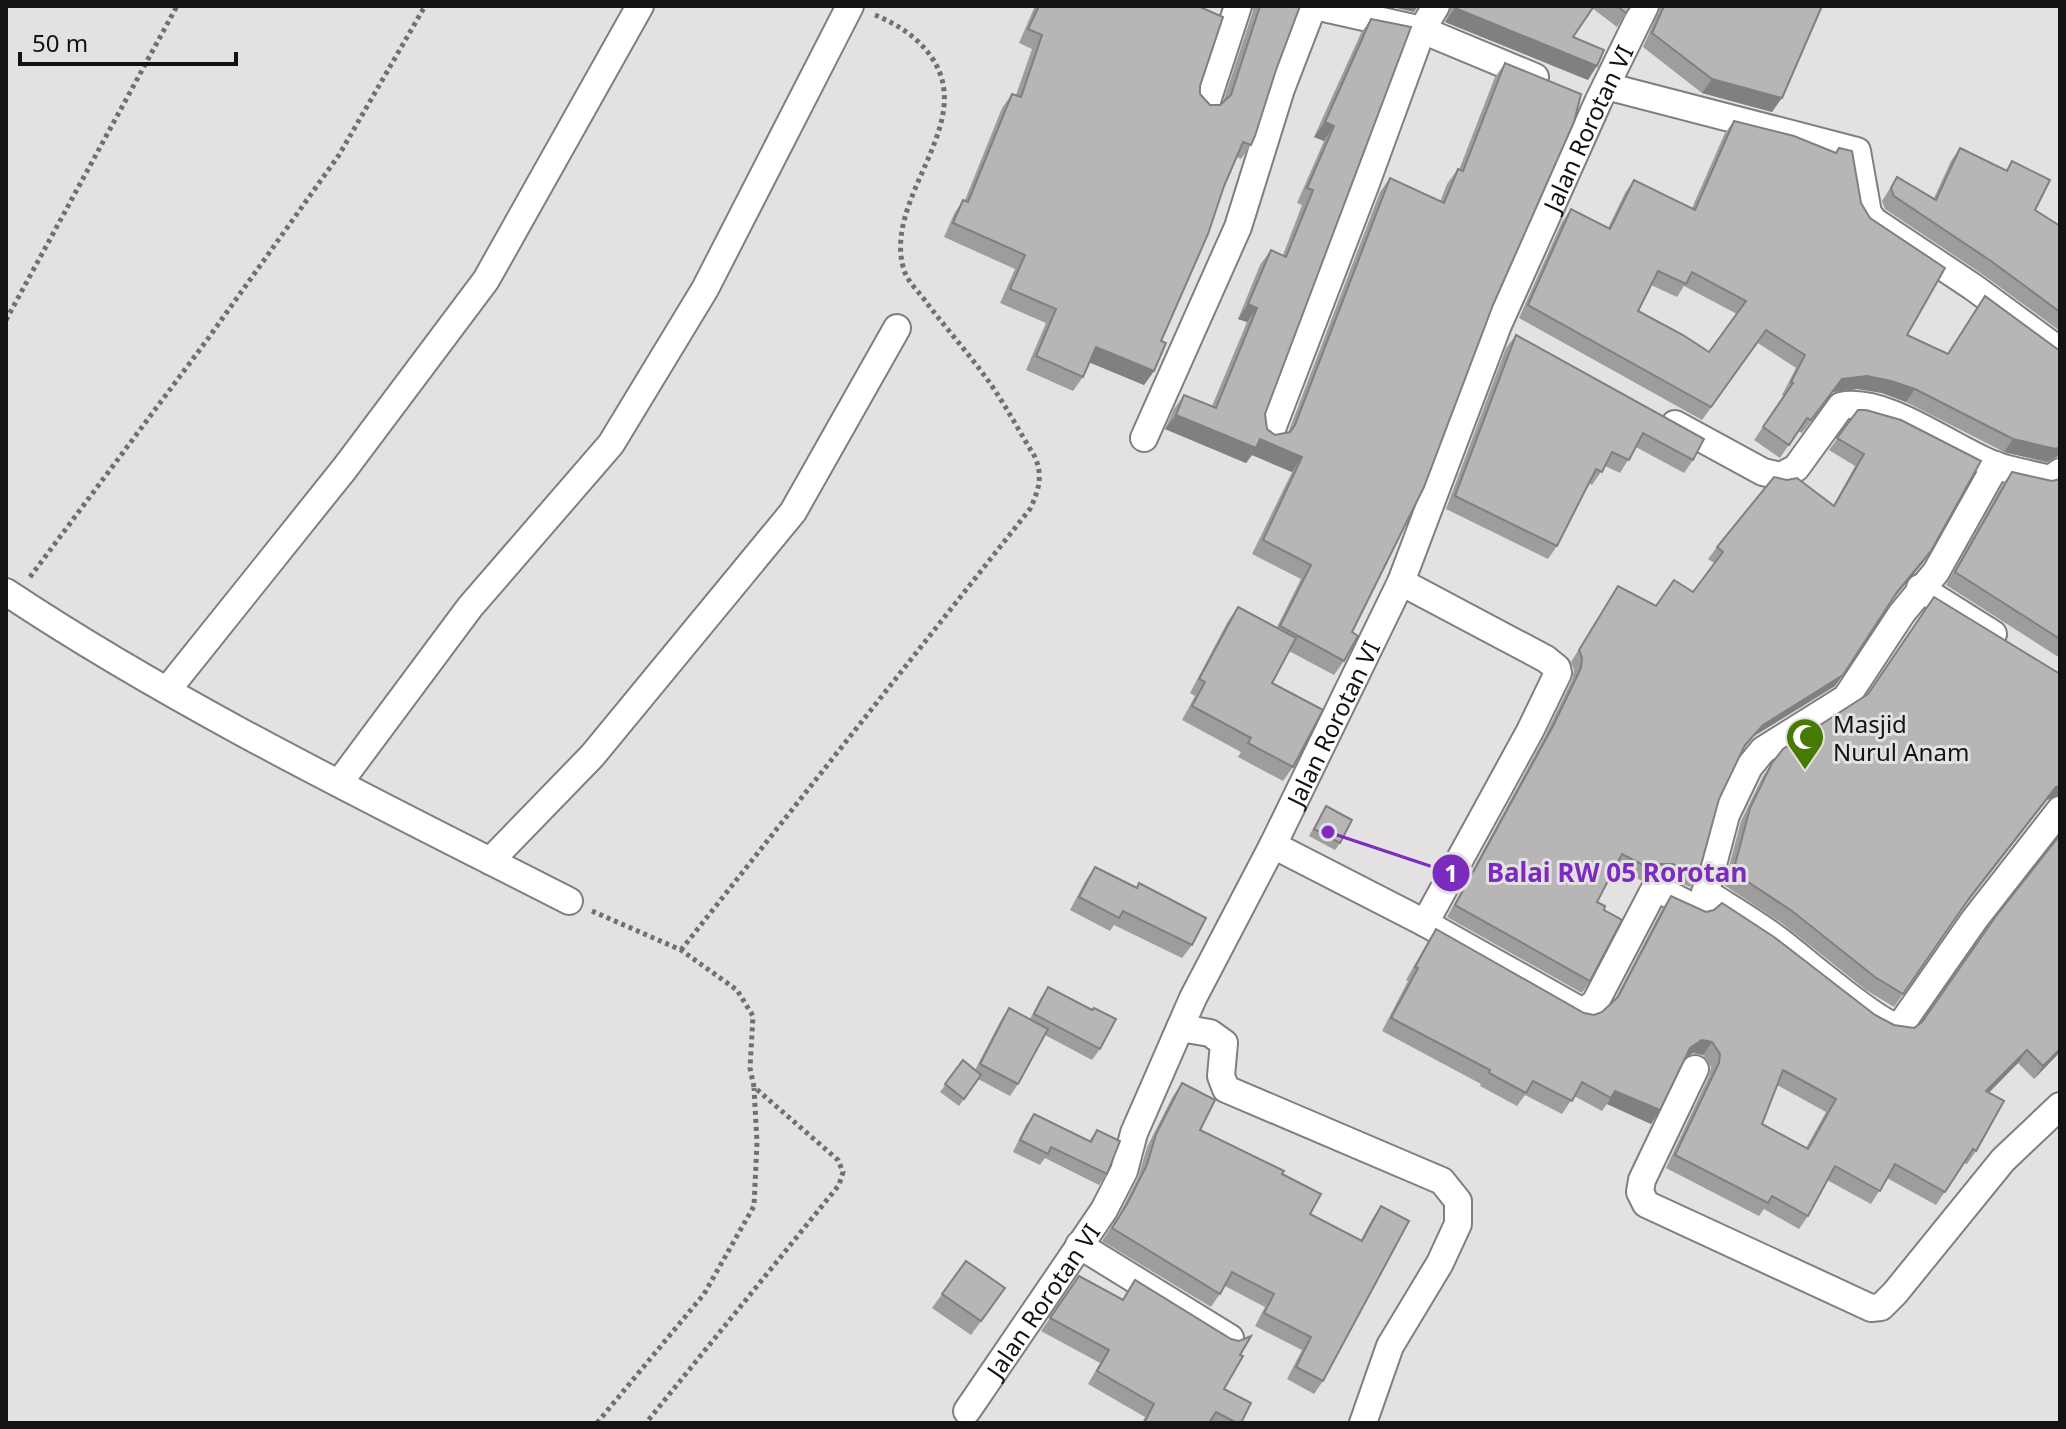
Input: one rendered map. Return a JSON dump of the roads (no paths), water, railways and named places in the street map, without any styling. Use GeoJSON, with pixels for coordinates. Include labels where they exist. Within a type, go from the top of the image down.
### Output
{"type":"FeatureCollection","features":[{"type":"Feature","properties":{"kind":"street"},"geometry":{"type":"LineString","coordinates":[[168,689],[345,468],[486,280],[640,6]]}},
{"type":"Feature","properties":{"kind":"street"},"geometry":{"type":"LineString","coordinates":[[339,783],[470,607],[611,444],[705,289],[850,6]]}},
{"type":"Feature","properties":{"kind":"street"},"geometry":{"type":"LineString","coordinates":[[1206,104],[1238,6]]}},
{"type":"Feature","properties":{"kind":"street"},"geometry":{"type":"LineString","coordinates":[[1144,438],[1238,227],[1281,89],[1314,6],[1422,30],[1561,87],[1857,151],[1868,213],[1874,221],[1973,287],[2060,351]]}},
{"type":"Feature","properties":{"kind":"street"},"geometry":{"type":"LineString","coordinates":[[1270,434],[1422,30],[1436,6]]}},
{"type":"Feature","properties":{"kind":"street","name":"Jalan Rorotan VI"},"geometry":{"type":"LineString","coordinates":[[967,1411],[1104,1210],[1124,1171],[1134,1133],[1180,1028],[1401,582],[1498,325],[1645,6]]}},
{"type":"Feature","properties":{"kind":"street"},"geometry":{"type":"LineString","coordinates":[[1498,325],[1526,341]]}},
{"type":"Feature","properties":{"kind":"street"},"geometry":{"type":"LineString","coordinates":[[490,861],[592,756],[793,512],[897,328]]}},
{"type":"Feature","properties":{"kind":"street"},"geometry":{"type":"LineString","coordinates":[[1651,411],[1763,472],[1781,476],[1796,468],[1841,406],[1854,403],[1924,429],[1996,465],[2046,478],[2060,472]]}},
{"type":"Feature","properties":{"kind":"street"},"geometry":{"type":"LineString","coordinates":[[1273,845],[1425,923],[1583,1012],[1595,1003],[1651,894],[1664,892],[1697,909],[1702,906],[1726,815],[1749,767],[1763,750],[1846,698],[1920,588],[1936,572],[1996,465]]}},
{"type":"Feature","properties":{"kind":"street"},"geometry":{"type":"LineString","coordinates":[[1401,582],[1546,659],[1556,666],[1558,673],[1540,712],[1425,923]]}},
{"type":"Feature","properties":{"kind":"street"},"geometry":{"type":"LineString","coordinates":[[1920,588],[2009,644]]}},
{"type":"Feature","properties":{"kind":"street"},"geometry":{"type":"LineString","coordinates":[[10,594],[168,689],[339,783],[569,901]]}},
{"type":"Feature","properties":{"kind":"street"},"geometry":{"type":"LineString","coordinates":[[1705,892],[1775,937],[1873,1013],[1893,1026],[1900,1026],[1974,920],[2060,810]]}},
{"type":"Feature","properties":{"kind":"street"},"geometry":{"type":"LineString","coordinates":[[1180,1028],[1210,1033],[1224,1043],[1221,1076],[1226,1089],[1442,1181],[1458,1201],[1458,1224],[1440,1263],[1390,1346],[1363,1423]]}},
{"type":"Feature","properties":{"kind":"street"},"geometry":{"type":"LineString","coordinates":[[1695,1069],[1642,1180],[1640,1192],[1646,1204],[1871,1308],[1881,1307],[1895,1293],[2003,1160],[2060,1106]]}},
{"type":"Feature","properties":{"kind":"street"},"geometry":{"type":"LineString","coordinates":[[1079,1245],[1230,1338]]}},
{"type":"Feature","properties":{"kind":"place","name":"Masjid Nurul Anam"},"geometry":{"type":"Point","coordinates":[1805,771]}},
{"type":"Feature","properties":{"kind":"place","name":"Balai RW 05 Rorotan"},"geometry":{"type":"Point","coordinates":[1328,832]}}]}
